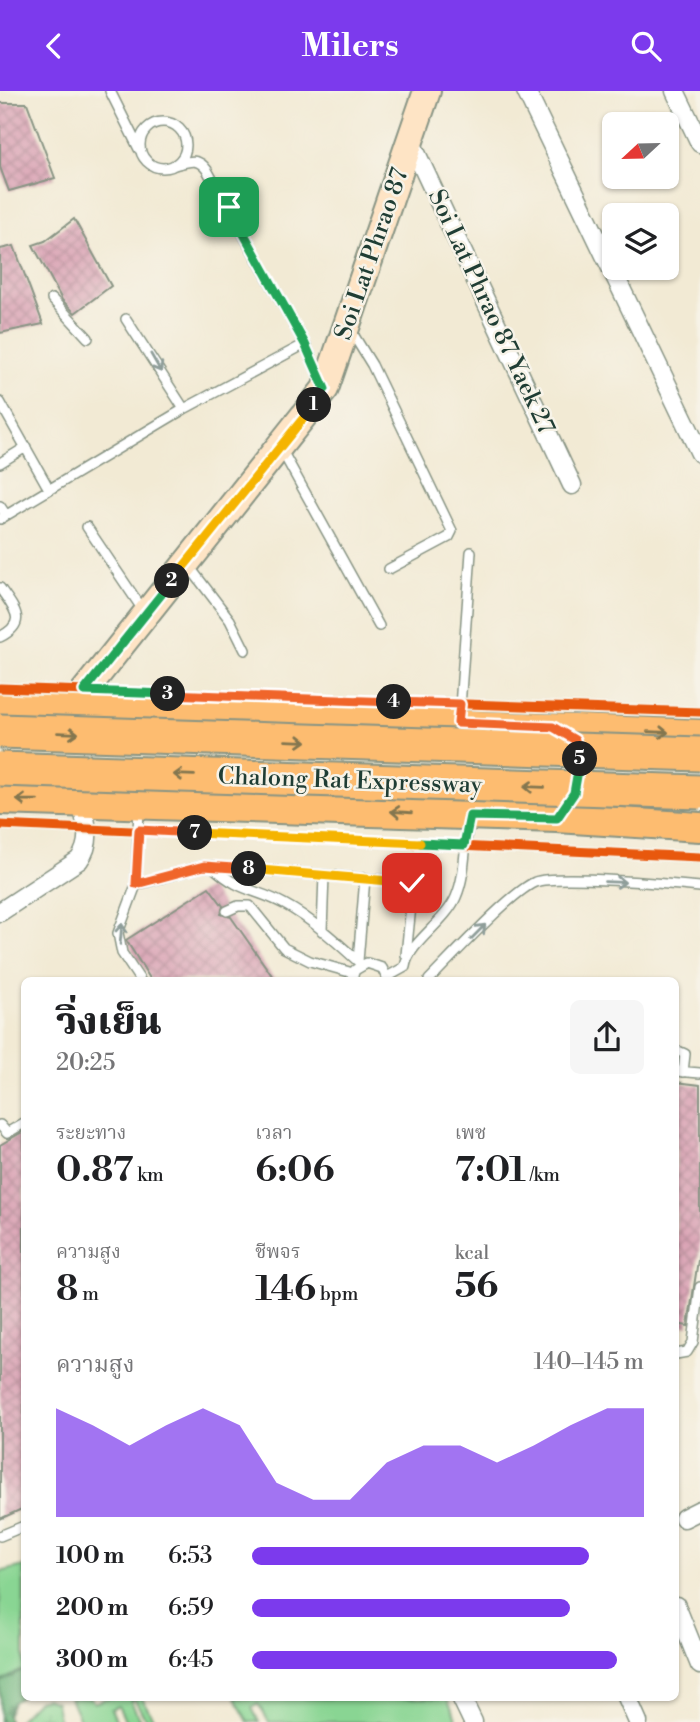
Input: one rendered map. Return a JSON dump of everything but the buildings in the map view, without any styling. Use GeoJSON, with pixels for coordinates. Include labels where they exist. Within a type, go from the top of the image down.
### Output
{"type":"FeatureCollection","features":[{"type":"Feature","properties":{"kind":"highway","name":"Chalong Rat Expressway"},"geometry":{"type":"LineString","coordinates":[[0,731],[700,754]]}},
{"type":"Feature","properties":{"kind":"highway","name":"Chalong Rat Expressway"},"geometry":{"type":"LineString","coordinates":[[0,769],[700,792]]}},
{"type":"Feature","properties":{"kind":"main road"},"geometry":{"type":"LineString","coordinates":[[0,706],[700,734]]}},
{"type":"Feature","properties":{"kind":"main road"},"geometry":{"type":"LineString","coordinates":[[553,727],[575,740],[581,755],[574,793],[557,818]]}},
{"type":"Feature","properties":{"kind":"main road"},"geometry":{"type":"LineString","coordinates":[[617,730],[599,751],[595,761],[595,779],[601,797],[624,822]]}},
{"type":"Feature","properties":{"kind":"main road"},"geometry":{"type":"LineString","coordinates":[[0,800],[557,818],[700,827]]}},
{"type":"Feature","properties":{"kind":"street","name":"Soi Lat Phrao 87"},"geometry":{"type":"LineString","coordinates":[[71,708],[325,389],[347,326],[364,263],[427,91]]}},
{"type":"Feature","properties":{"kind":"street"},"geometry":{"type":"LineString","coordinates":[[526,91],[700,453]]}},
{"type":"Feature","properties":{"kind":"street"},"geometry":{"type":"LineString","coordinates":[[675,91],[700,143]]}},
{"type":"Feature","properties":{"kind":"street","name":"Soi Lat Phrao 87 Yaek 27"},"geometry":{"type":"LineString","coordinates":[[410,140],[572,485]]}},
{"type":"Feature","properties":{"kind":"street"},"geometry":{"type":"LineString","coordinates":[[0,912],[79,860],[89,841],[82,801]]}},
{"type":"Feature","properties":{"kind":"street"},"geometry":{"type":"LineString","coordinates":[[679,1613],[700,1665]]}},
{"type":"Feature","properties":{"kind":"street"},"geometry":{"type":"LineString","coordinates":[[463,1701],[472,1722]]}},
{"type":"Feature","properties":{"kind":"street"},"geometry":{"type":"LineString","coordinates":[[630,1701],[638,1722]]}},
{"type":"Feature","properties":{"kind":"lane"},"geometry":{"type":"LineString","coordinates":[[110,91],[141,153],[155,167],[191,160],[202,163],[305,344],[325,389]]}},
{"type":"Feature","properties":{"kind":"lane"},"geometry":{"type":"LineString","coordinates":[[141,153],[142,135],[149,126],[165,121],[173,123],[186,138],[185,154],[175,165]]}},
{"type":"Feature","properties":{"kind":"lane"},"geometry":{"type":"LineString","coordinates":[[52,299],[88,338]]}},
{"type":"Feature","properties":{"kind":"lane"},"geometry":{"type":"LineString","coordinates":[[126,319],[184,409]]}},
{"type":"Feature","properties":{"kind":"lane"},"geometry":{"type":"LineString","coordinates":[[347,326],[372,365],[452,531],[449,537],[389,569]]}},
{"type":"Feature","properties":{"kind":"lane"},"geometry":{"type":"LineString","coordinates":[[0,506],[3,517],[184,409],[305,344]]}},
{"type":"Feature","properties":{"kind":"lane"},"geometry":{"type":"LineString","coordinates":[[0,402],[4,419],[26,447],[49,489]]}},
{"type":"Feature","properties":{"kind":"lane"},"geometry":{"type":"LineString","coordinates":[[0,463],[26,447]]}},
{"type":"Feature","properties":{"kind":"lane"},"geometry":{"type":"LineString","coordinates":[[280,447],[379,626]]}},
{"type":"Feature","properties":{"kind":"lane"},"geometry":{"type":"LineString","coordinates":[[87,527],[146,614]]}},
{"type":"Feature","properties":{"kind":"lane"},"geometry":{"type":"LineString","coordinates":[[458,723],[471,552]]}},
{"type":"Feature","properties":{"kind":"lane"},"geometry":{"type":"LineString","coordinates":[[187,563],[230,620],[245,650]]}},
{"type":"Feature","properties":{"kind":"lane"},"geometry":{"type":"LineString","coordinates":[[0,588],[17,612],[13,630],[0,637]]}},
{"type":"Feature","properties":{"kind":"lane"},"geometry":{"type":"LineString","coordinates":[[138,803],[136,884],[118,933],[122,953],[138,977]]}},
{"type":"Feature","properties":{"kind":"lane"},"geometry":{"type":"LineString","coordinates":[[407,955],[444,917],[456,897],[470,816]]}},
{"type":"Feature","properties":{"kind":"lane"},"geometry":{"type":"LineString","coordinates":[[136,884],[188,868],[212,866],[412,883],[405,967],[389,977]]}},
{"type":"Feature","properties":{"kind":"lane"},"geometry":{"type":"LineString","coordinates":[[212,866],[238,887],[284,904],[360,963],[377,965],[386,977]]}},
{"type":"Feature","properties":{"kind":"lane"},"geometry":{"type":"LineString","coordinates":[[322,931],[324,875]]}},
{"type":"Feature","properties":{"kind":"lane"},"geometry":{"type":"LineString","coordinates":[[227,911],[243,905],[250,907],[284,947],[310,961],[352,977],[360,963],[365,877]]}},
{"type":"Feature","properties":{"kind":"lane"},"geometry":{"type":"LineString","coordinates":[[432,977],[534,882],[547,880],[700,887]]}},
{"type":"Feature","properties":{"kind":"lane"},"geometry":{"type":"LineString","coordinates":[[679,1051],[685,1054],[679,1071],[700,1073]]}},
{"type":"Feature","properties":{"kind":"lane"},"geometry":{"type":"LineString","coordinates":[[0,1125],[7,1133],[21,1125]]}},
{"type":"Feature","properties":{"kind":"lane"},"geometry":{"type":"LineString","coordinates":[[679,1353],[687,1352],[693,1342],[700,1287]]}},
{"type":"Feature","properties":{"kind":"lane"},"geometry":{"type":"LineString","coordinates":[[0,1536],[21,1526]]}},
{"type":"Feature","properties":{"kind":"green space"},"geometry":{"type":"Polygon","coordinates":[[[21,1567],[21,1672],[0,1682],[0,1572],[21,1567]]]}},
{"type":"Feature","properties":{"kind":"green space"},"geometry":{"type":"Polygon","coordinates":[[[21,1671],[21,1697],[13,1702],[7,1715],[9,1722],[0,1722],[0,1682],[21,1671]]]}},
{"type":"Feature","properties":{"kind":"green space"},"geometry":{"type":"Polygon","coordinates":[[[37,1701],[56,1702],[59,1722],[17,1722],[37,1701]]]}},
{"type":"Feature","properties":{"kind":"green space"},"geometry":{"type":"Polygon","coordinates":[[[71,1701],[131,1701],[141,1722],[126,1722],[118,1706],[111,1709],[117,1722],[81,1722],[71,1701]]]}},
{"type":"Feature","properties":{"kind":"green space"},"geometry":{"type":"Polygon","coordinates":[[[136,1701],[144,1701],[155,1722],[147,1722],[136,1701]]]}},
{"type":"Feature","properties":{"kind":"green space"},"geometry":{"type":"Polygon","coordinates":[[[237,1701],[448,1701],[458,1722],[269,1722],[258,1704],[252,1708],[259,1722],[248,1722],[237,1701]]]}},
{"type":"Feature","properties":{"kind":"cycle path"},"geometry":{"type":"LineString","coordinates":[[0,688],[700,712]]}},
{"type":"Feature","properties":{"kind":"cycle path"},"geometry":{"type":"LineString","coordinates":[[0,825],[700,857]]}},
{"type":"Feature","properties":{"kind":"route"},"geometry":{"type":"LineString","coordinates":[[229,207],[305,344],[325,389],[84,691],[460,704],[458,723],[553,727],[575,740],[581,755],[580,773],[574,793],[557,818],[470,816],[464,845],[139,830],[136,884],[188,868],[204,866],[365,877],[412,883]]}}]}
